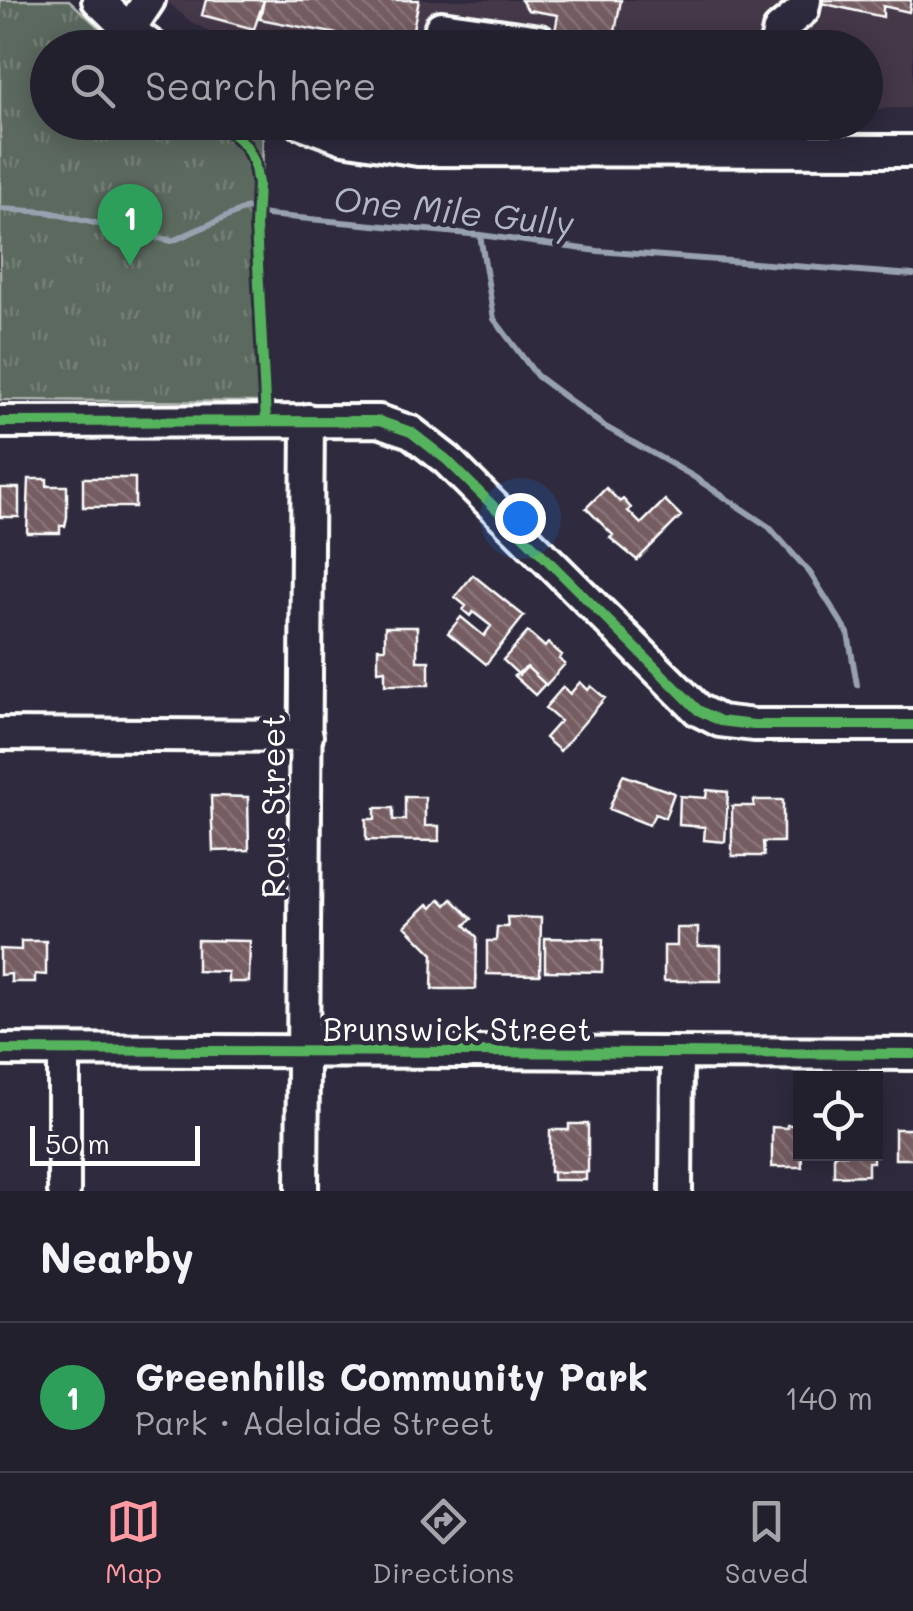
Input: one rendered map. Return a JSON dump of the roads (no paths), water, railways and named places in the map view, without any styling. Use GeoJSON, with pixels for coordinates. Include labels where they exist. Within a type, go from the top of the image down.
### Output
{"type":"FeatureCollection","features":[{"type":"Feature","properties":{"kind":"street"},"geometry":{"type":"LineString","coordinates":[[98,0],[131,30]]}},
{"type":"Feature","properties":{"kind":"street"},"geometry":{"type":"LineString","coordinates":[[143,30],[149,0]]}},
{"type":"Feature","properties":{"kind":"street"},"geometry":{"type":"LineString","coordinates":[[778,30],[803,10],[804,0]]}},
{"type":"Feature","properties":{"kind":"street"},"geometry":{"type":"LineString","coordinates":[[441,25],[470,30]]}},
{"type":"Feature","properties":{"kind":"street"},"geometry":{"type":"LineString","coordinates":[[801,140],[913,151]]}},
{"type":"Feature","properties":{"kind":"street","name":"Rous Street"},"geometry":{"type":"LineString","coordinates":[[302,1191],[308,420]]}},
{"type":"Feature","properties":{"kind":"street"},"geometry":{"type":"LineString","coordinates":[[0,422],[379,421],[411,432],[447,460],[698,710],[720,721],[754,724],[913,725]]}},
{"type":"Feature","properties":{"kind":"street"},"geometry":{"type":"LineString","coordinates":[[0,734],[307,736]]}},
{"type":"Feature","properties":{"kind":"street","name":"Brunswick Street"},"geometry":{"type":"LineString","coordinates":[[0,1050],[913,1054]]}},
{"type":"Feature","properties":{"kind":"street"},"geometry":{"type":"LineString","coordinates":[[64,1051],[64,1191]]}},
{"type":"Feature","properties":{"kind":"street"},"geometry":{"type":"LineString","coordinates":[[676,1191],[677,1054]]}},
{"type":"Feature","properties":{"kind":"waterway","name":"One Mile Gully"},"geometry":{"type":"LineString","coordinates":[[0,209],[48,212],[172,241],[247,208],[267,215],[480,235],[598,251],[913,275]]}},
{"type":"Feature","properties":{"kind":"waterway"},"geometry":{"type":"LineString","coordinates":[[480,235],[494,319],[537,376],[604,426],[691,475],[769,527],[810,573],[848,633],[857,685]]}},
{"type":"Feature","properties":{"kind":"place","name":"Greenhills Community Park"},"geometry":{"type":"Point","coordinates":[130,266]}}]}
